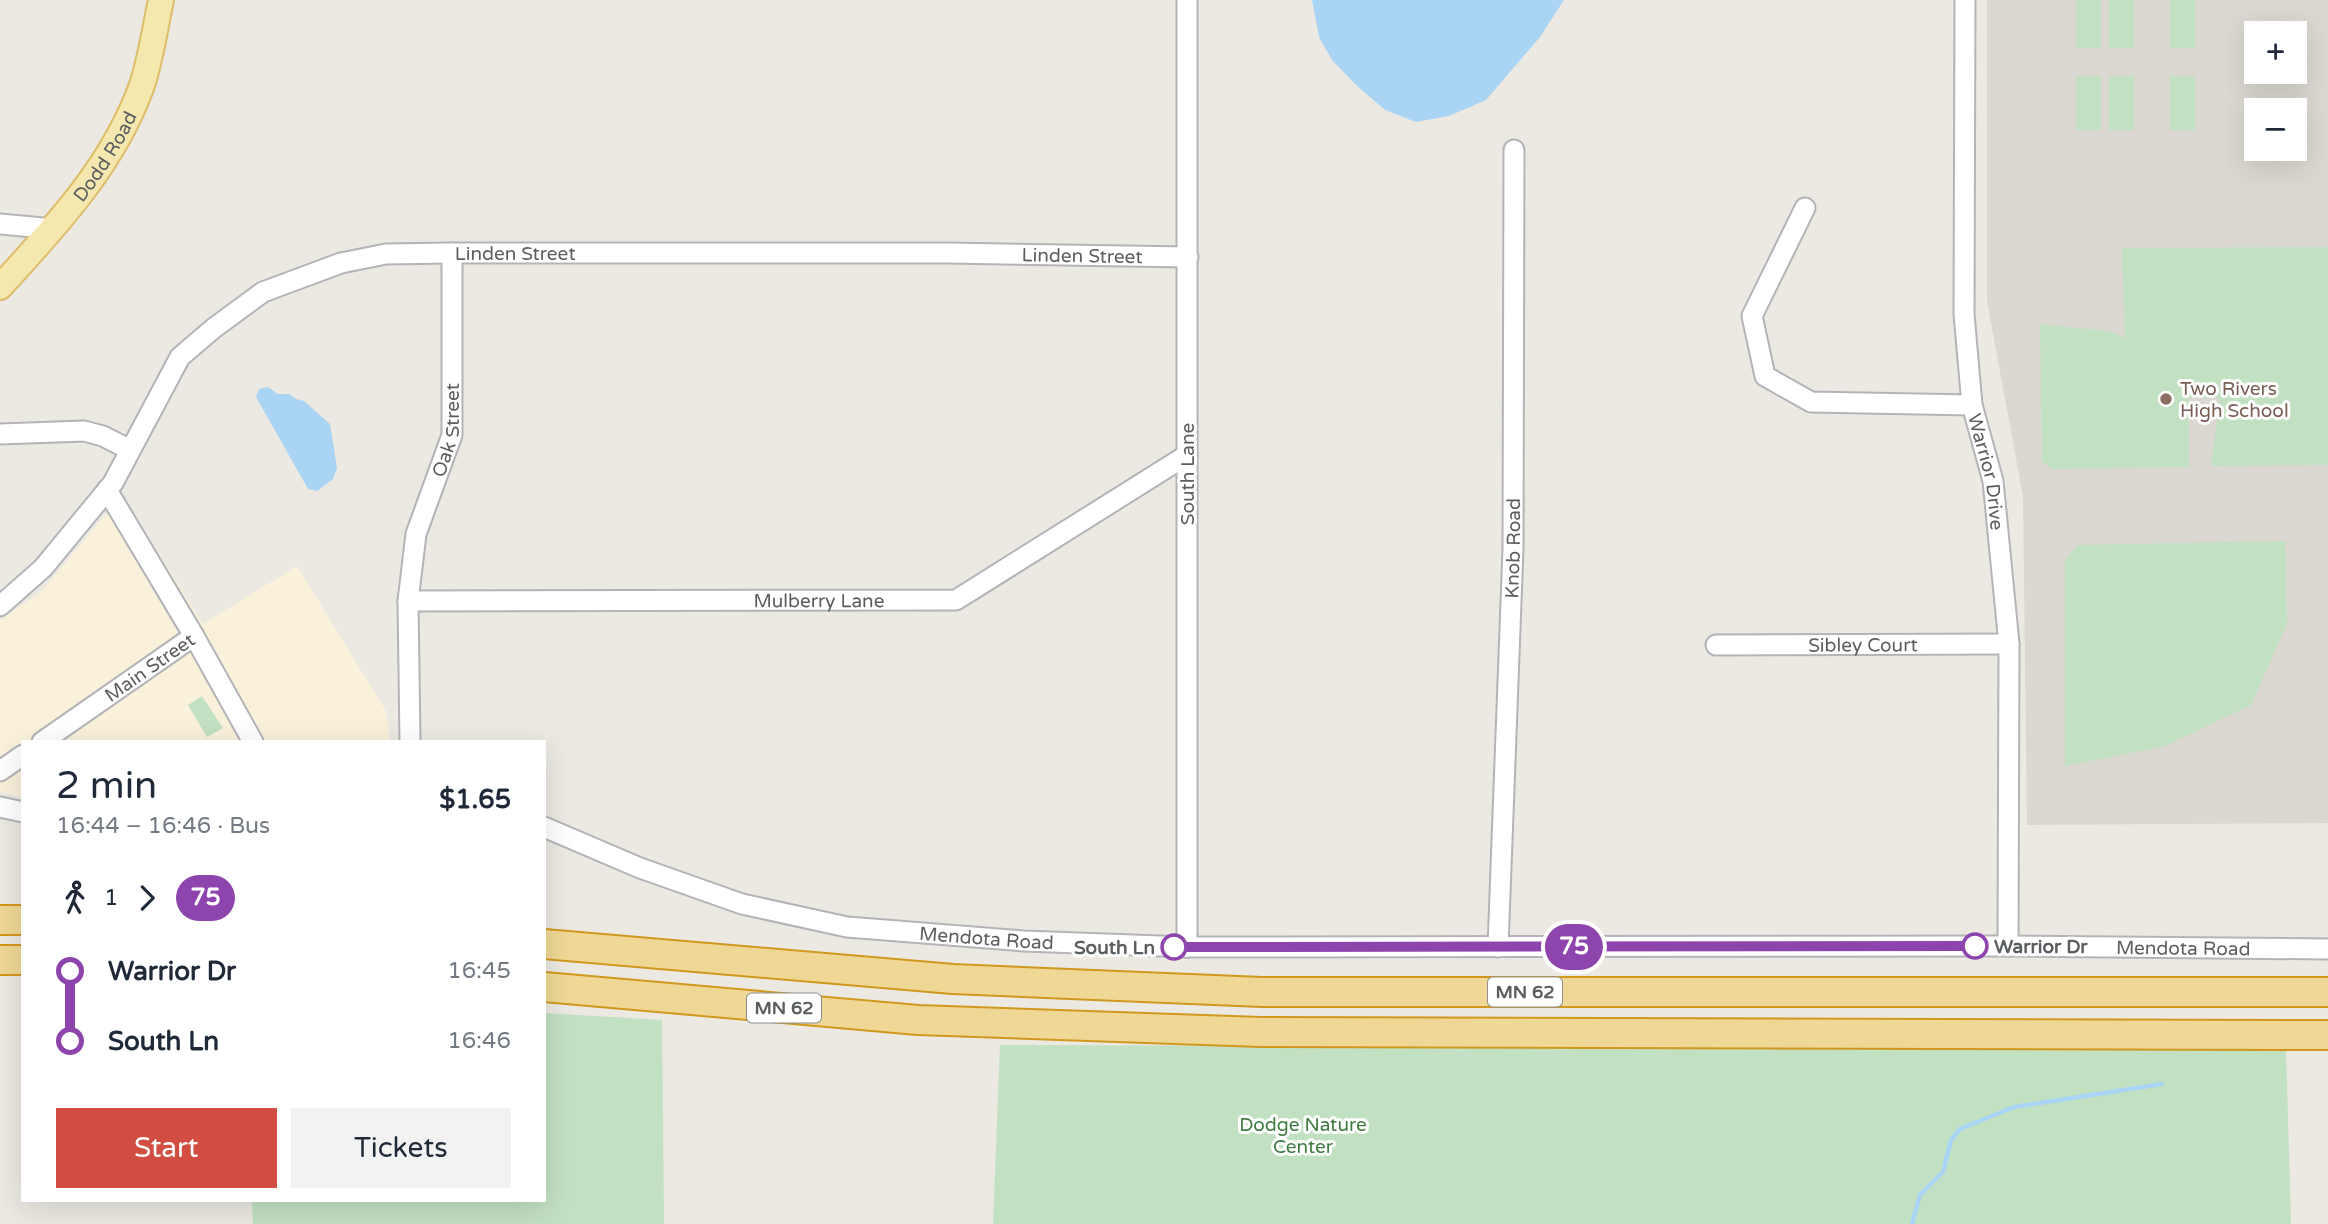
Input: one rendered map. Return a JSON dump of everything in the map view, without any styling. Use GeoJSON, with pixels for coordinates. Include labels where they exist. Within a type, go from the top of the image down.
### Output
{"type":"FeatureCollection","features":[{"type":"Feature","properties":{"kind":"highway"},"geometry":{"type":"LineString","coordinates":[[0,920],[21,920]]}},
{"type":"Feature","properties":{"kind":"highway","name":"MN 62"},"geometry":{"type":"LineString","coordinates":[[546,944],[953,979],[1262,992],[2328,992]]}},
{"type":"Feature","properties":{"kind":"highway"},"geometry":{"type":"LineString","coordinates":[[0,960],[21,960]]}},
{"type":"Feature","properties":{"kind":"highway","name":"MN 62"},"geometry":{"type":"LineString","coordinates":[[546,987],[940,1020],[1261,1032],[2328,1035]]}},
{"type":"Feature","properties":{"kind":"highway"},"geometry":{"type":"LineString","coordinates":[[940,1020],[941,1011],[948,999],[964,995],[1028,998],[1172,988]]}},
{"type":"Feature","properties":{"kind":"main road","name":"Dodd Road"},"geometry":{"type":"LineString","coordinates":[[0,287],[54,229],[108,158],[142,84],[161,0]]}},
{"type":"Feature","properties":{"kind":"street","name":"South Lane"},"geometry":{"type":"LineString","coordinates":[[1187,0],[1187,947]]}},
{"type":"Feature","properties":{"kind":"street","name":"Warrior Drive"},"geometry":{"type":"LineString","coordinates":[[1965,0],[1964,314],[1972,405],[1993,481],[2009,644],[2008,946]]}},
{"type":"Feature","properties":{"kind":"street","name":"Knob Road"},"geometry":{"type":"LineString","coordinates":[[1498,947],[1513,549],[1514,150]]}},
{"type":"Feature","properties":{"kind":"street"},"geometry":{"type":"LineString","coordinates":[[1805,208],[1752,316],[1765,376],[1811,402],[1972,405]]}},
{"type":"Feature","properties":{"kind":"street"},"geometry":{"type":"LineString","coordinates":[[0,224],[54,229]]}},
{"type":"Feature","properties":{"kind":"street","name":"Linden Street"},"geometry":{"type":"LineString","coordinates":[[0,606],[43,568],[107,490],[180,357],[263,292],[341,264],[375,256],[452,253],[948,253],[1188,257]]}},
{"type":"Feature","properties":{"kind":"street","name":"Oak Street"},"geometry":{"type":"LineString","coordinates":[[410,740],[408,601],[416,534],[452,435],[452,253]]}},
{"type":"Feature","properties":{"kind":"street"},"geometry":{"type":"LineString","coordinates":[[0,434],[84,431],[103,436],[130,450]]}},
{"type":"Feature","properties":{"kind":"street","name":"Mulberry Lane"},"geometry":{"type":"LineString","coordinates":[[408,601],[956,600],[1187,455]]}},
{"type":"Feature","properties":{"kind":"street"},"geometry":{"type":"LineString","coordinates":[[107,490],[194,636]]}},
{"type":"Feature","properties":{"kind":"street","name":"Main Street"},"geometry":{"type":"LineString","coordinates":[[44,740],[194,636],[252,740]]}},
{"type":"Feature","properties":{"kind":"street","name":"Sibley Court"},"geometry":{"type":"LineString","coordinates":[[1716,645],[2009,644]]}},
{"type":"Feature","properties":{"kind":"street"},"geometry":{"type":"LineString","coordinates":[[0,771],[21,756]]}},
{"type":"Feature","properties":{"kind":"street"},"geometry":{"type":"LineString","coordinates":[[0,807],[21,812]]}},
{"type":"Feature","properties":{"kind":"street","name":"Mendota Road"},"geometry":{"type":"LineString","coordinates":[[546,828],[640,868],[742,904],[847,927],[1024,941],[1187,947],[2008,946],[2328,949]]}},
{"type":"Feature","properties":{"kind":"shaded area","name":"Two Rivers High School"},"geometry":{"type":"Polygon","coordinates":[[[1987,0],[2328,0],[2328,823],[2027,825],[2023,497],[1987,301],[1987,0]]]}},
{"type":"Feature","properties":{"kind":"shaded area"},"geometry":{"type":"Polygon","coordinates":[[[122,495],[203,624],[297,566],[386,711],[390,740],[21,740],[21,798],[0,791],[0,620],[41,592],[122,495]]]}},
{"type":"Feature","properties":{"kind":"green space"},"geometry":{"type":"Polygon","coordinates":[[[2076,0],[2101,0],[2101,48],[2076,48],[2076,0]]]}},
{"type":"Feature","properties":{"kind":"green space"},"geometry":{"type":"Polygon","coordinates":[[[2109,0],[2134,0],[2134,48],[2109,48],[2109,0]]]}},
{"type":"Feature","properties":{"kind":"green space"},"geometry":{"type":"Polygon","coordinates":[[[2170,0],[2195,0],[2195,48],[2170,48],[2170,0]]]}},
{"type":"Feature","properties":{"kind":"green space"},"geometry":{"type":"Polygon","coordinates":[[[2076,76],[2101,76],[2101,130],[2076,130],[2076,76]]]}},
{"type":"Feature","properties":{"kind":"green space"},"geometry":{"type":"Polygon","coordinates":[[[2109,76],[2134,76],[2134,130],[2109,130],[2109,76]]]}},
{"type":"Feature","properties":{"kind":"green space"},"geometry":{"type":"Polygon","coordinates":[[[2170,76],[2195,76],[2195,130],[2170,130],[2170,76]]]}},
{"type":"Feature","properties":{"kind":"green space"},"geometry":{"type":"Polygon","coordinates":[[[2328,247],[2328,465],[2211,466],[2220,398],[2187,398],[2189,467],[2052,469],[2042,461],[2040,324],[2108,331],[2125,338],[2122,248],[2328,247]]]}},
{"type":"Feature","properties":{"kind":"green space"},"geometry":{"type":"Polygon","coordinates":[[[2285,541],[2287,624],[2251,705],[2165,746],[2065,766],[2065,560],[2077,545],[2285,541]]]}},
{"type":"Feature","properties":{"kind":"green space"},"geometry":{"type":"Polygon","coordinates":[[[202,696],[223,728],[207,737],[188,705],[202,696]]]}},
{"type":"Feature","properties":{"kind":"green space"},"geometry":{"type":"Polygon","coordinates":[[[546,1013],[662,1020],[664,1224],[253,1224],[252,1202],[546,1202],[546,1013]]]}},
{"type":"Feature","properties":{"kind":"green space","name":"Dodge Nature Center"},"geometry":{"type":"Polygon","coordinates":[[[1000,1045],[2286,1050],[2291,1224],[993,1224],[1000,1045]]]}},
{"type":"Feature","properties":{"kind":"water"},"geometry":{"type":"Polygon","coordinates":[[[1312,0],[1564,0],[1540,37],[1486,100],[1449,116],[1416,122],[1385,110],[1332,60],[1319,37],[1312,0]]]}},
{"type":"Feature","properties":{"kind":"water"},"geometry":{"type":"Polygon","coordinates":[[[268,387],[278,394],[289,394],[304,401],[330,424],[337,468],[333,479],[317,491],[308,489],[256,397],[259,389],[268,387]]]}},
{"type":"Feature","properties":{"kind":"waterway"},"geometry":{"type":"LineString","coordinates":[[1912,1224],[1920,1195],[1943,1172],[1951,1140],[1960,1129],[2014,1107],[2162,1084]]}},
{"type":"Feature","properties":{"kind":"bus line","name":"75"},"geometry":{"type":"LineString","coordinates":[[1174,947],[1975,946]]}},
{"type":"Feature","properties":{"kind":"place","name":"Two Rivers High School"},"geometry":{"type":"Point","coordinates":[2166,399]}},
{"type":"Feature","properties":{"kind":"place","name":"Warrior Dr"},"geometry":{"type":"Point","coordinates":[1975,946]}},
{"type":"Feature","properties":{"kind":"place","name":"South Ln"},"geometry":{"type":"Point","coordinates":[1174,947]}}]}
